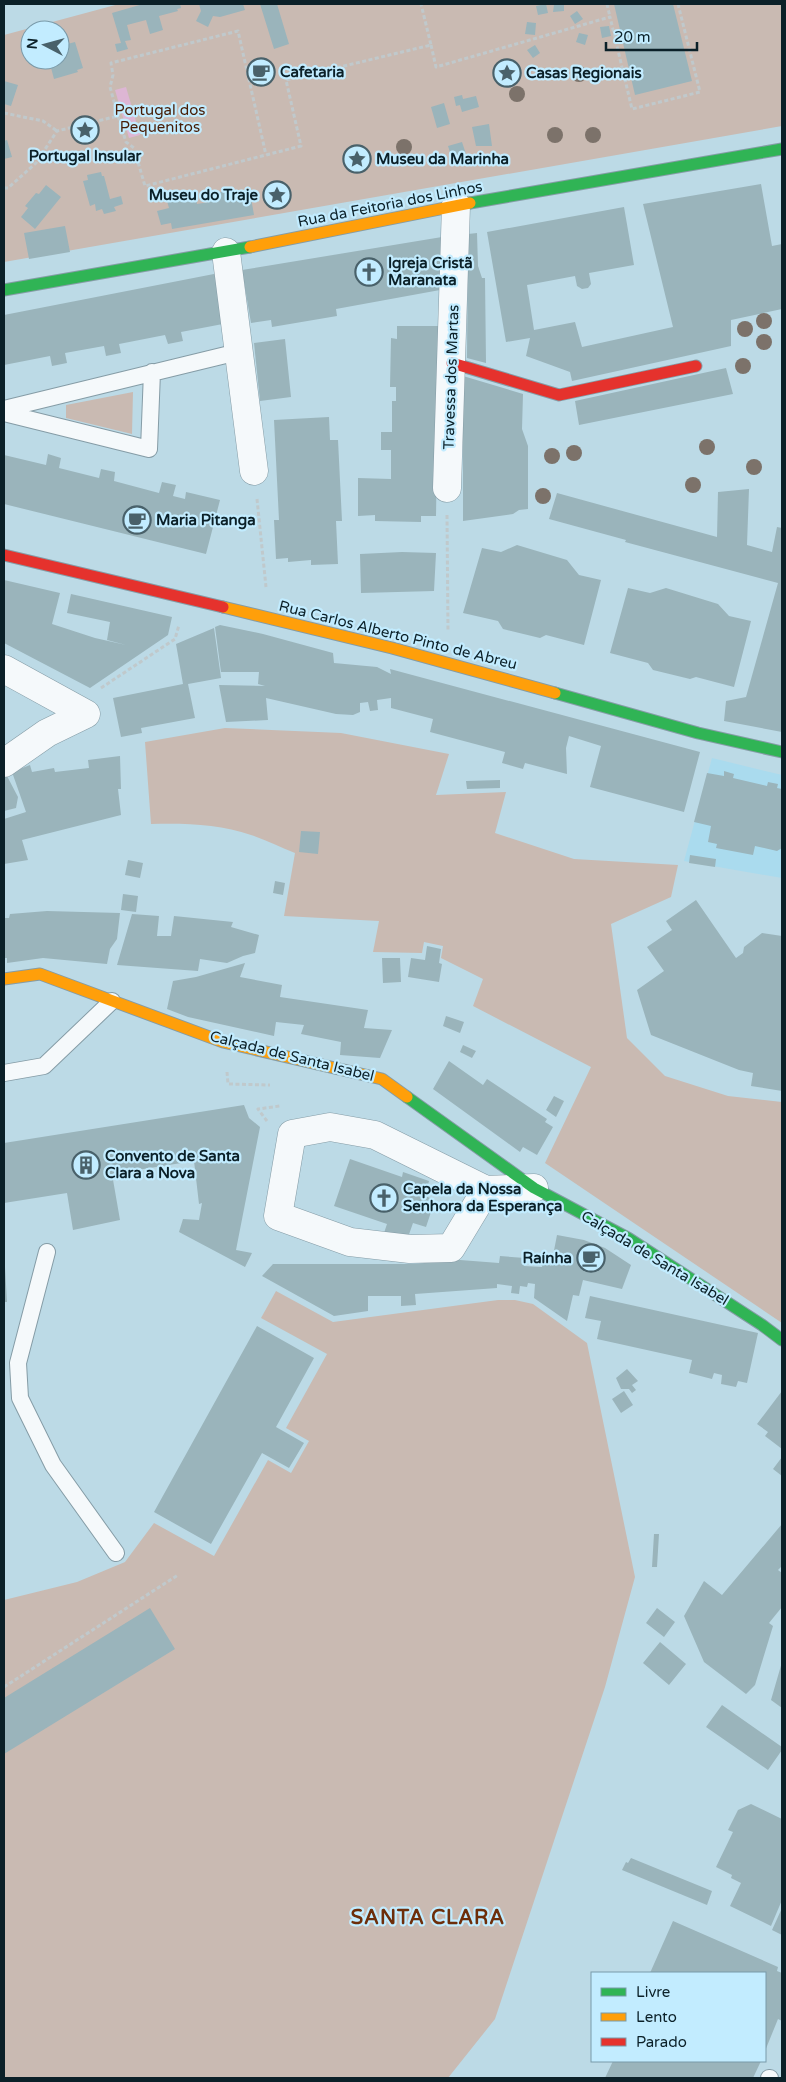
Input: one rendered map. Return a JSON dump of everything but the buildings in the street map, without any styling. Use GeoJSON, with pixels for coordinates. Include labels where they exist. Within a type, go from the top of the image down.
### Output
{"type":"FeatureCollection","features":[{"type":"Feature","properties":{"kind":"street","name":"Rua da Feitoria dos Linhos"},"geometry":{"type":"LineString","coordinates":[[4,290],[226,252],[456,205],[782,149]]}},
{"type":"Feature","properties":{"kind":"street","name":"Travessa dos Martas"},"geometry":{"type":"LineString","coordinates":[[447,488],[456,205]]}},
{"type":"Feature","properties":{"kind":"street"},"geometry":{"type":"LineString","coordinates":[[226,252],[254,471]]}},
{"type":"Feature","properties":{"kind":"street"},"geometry":{"type":"LineString","coordinates":[[452,362],[559,395],[696,366]]}},
{"type":"Feature","properties":{"kind":"street","name":"Rua Carlos Alberto Pinto de Abreu"},"geometry":{"type":"LineString","coordinates":[[4,555],[448,662],[724,740],[782,752]]}},
{"type":"Feature","properties":{"kind":"street"},"geometry":{"type":"LineString","coordinates":[[4,669],[86,714],[48,733],[4,763]]}},
{"type":"Feature","properties":{"kind":"street","name":"Calçada de Santa Isabel"},"geometry":{"type":"LineString","coordinates":[[4,979],[40,974],[224,1042],[382,1079],[534,1188],[628,1238],[782,1340]]}},
{"type":"Feature","properties":{"kind":"street"},"geometry":{"type":"LineString","coordinates":[[486,1190],[451,1248],[410,1249],[350,1242],[278,1216],[292,1134],[330,1127],[375,1135],[486,1190],[534,1188]]}},
{"type":"Feature","properties":{"kind":"lane"},"geometry":{"type":"LineString","coordinates":[[4,409],[238,352]]}},
{"type":"Feature","properties":{"kind":"lane"},"geometry":{"type":"LineString","coordinates":[[4,414],[149,449],[152,372]]}},
{"type":"Feature","properties":{"kind":"lane"},"geometry":{"type":"LineString","coordinates":[[4,1073],[44,1066],[112,1001]]}},
{"type":"Feature","properties":{"kind":"lane"},"geometry":{"type":"LineString","coordinates":[[47,1252],[18,1363],[20,1398],[53,1465],[116,1553]]}},
{"type":"Feature","properties":{"kind":"path"},"geometry":{"type":"LineString","coordinates":[[421,4],[436,67],[610,17]]}},
{"type":"Feature","properties":{"kind":"path"},"geometry":{"type":"LineString","coordinates":[[607,4],[632,108],[700,92],[678,4]]}},
{"type":"Feature","properties":{"kind":"path"},"geometry":{"type":"LineString","coordinates":[[266,155],[238,31],[111,64],[113,75],[110,87],[118,116],[126,142],[134,148],[145,186],[266,155],[301,146],[286,80],[431,45]]}},
{"type":"Feature","properties":{"kind":"path"},"geometry":{"type":"LineString","coordinates":[[4,113],[43,121],[57,131]]}},
{"type":"Feature","properties":{"kind":"path"},"geometry":{"type":"LineString","coordinates":[[4,188],[8,188],[36,163],[57,131],[118,116]]}},
{"type":"Feature","properties":{"kind":"path"},"geometry":{"type":"LineString","coordinates":[[254,471],[266,589]]}},
{"type":"Feature","properties":{"kind":"path"},"geometry":{"type":"LineString","coordinates":[[447,488],[448,630]]}},
{"type":"Feature","properties":{"kind":"path"},"geometry":{"type":"LineString","coordinates":[[97,691],[175,639]]}},
{"type":"Feature","properties":{"kind":"path"},"geometry":{"type":"LineString","coordinates":[[4,1687],[178,1575]]}},
{"type":"Feature","properties":{"kind":"shaded area"},"geometry":{"type":"Polygon","coordinates":[[[126,87],[140,135],[129,138],[115,90],[126,87]]]}},
{"type":"Feature","properties":{"kind":"shaded area"},"geometry":{"type":"Polygon","coordinates":[[[712,758],[782,775],[782,878],[684,861],[712,758]]]}},
{"type":"Feature","properties":{"kind":"green space","name":"Portugal dos Pequenitos"},"geometry":{"type":"Polygon","coordinates":[[[119,4],[782,4],[782,126],[4,262],[4,35],[20,31],[20,70],[70,70],[70,20],[60,20],[119,4]]]}},
{"type":"Feature","properties":{"kind":"green space"},"geometry":{"type":"Polygon","coordinates":[[[133,392],[132,434],[66,418],[66,405],[133,392]]]}},
{"type":"Feature","properties":{"kind":"green space"},"geometry":{"type":"Polygon","coordinates":[[[225,728],[341,733],[449,754],[436,795],[506,792],[495,833],[574,859],[678,865],[671,897],[611,924],[627,1038],[665,1076],[728,1096],[782,1102],[782,1323],[545,1163],[591,1067],[473,1006],[483,979],[441,958],[443,946],[424,942],[422,953],[373,952],[379,921],[284,916],[295,853],[257,837],[227,828],[189,824],[151,824],[145,742],[225,728]]]}},
{"type":"Feature","properties":{"kind":"green space"},"geometry":{"type":"Polygon","coordinates":[[[276,1291],[333,1322],[498,1300],[515,1300],[533,1304],[587,1343],[635,1577],[605,1687],[495,2019],[448,2078],[4,2078],[4,1600],[77,1582],[125,1562],[154,1523],[214,1556],[268,1460],[291,1473],[309,1441],[286,1428],[327,1354],[261,1318],[276,1291]]]}},
{"type":"Feature","properties":{"kind":"traffic: fast"},"geometry":{"type":"LineString","coordinates":[[470,203],[782,149]]}},
{"type":"Feature","properties":{"kind":"traffic: fast"},"geometry":{"type":"LineString","coordinates":[[4,290],[250,247]]}},
{"type":"Feature","properties":{"kind":"traffic: fast"},"geometry":{"type":"LineString","coordinates":[[555,693],[698,733],[782,752]]}},
{"type":"Feature","properties":{"kind":"traffic: fast"},"geometry":{"type":"LineString","coordinates":[[407,1097],[534,1188],[628,1238],[782,1340]]}},
{"type":"Feature","properties":{"kind":"traffic: slow"},"geometry":{"type":"LineString","coordinates":[[250,247],[470,203]]}},
{"type":"Feature","properties":{"kind":"traffic: slow"},"geometry":{"type":"LineString","coordinates":[[223,607],[392,648],[555,693]]}},
{"type":"Feature","properties":{"kind":"traffic: slow"},"geometry":{"type":"LineString","coordinates":[[4,979],[40,974],[223,1042],[382,1079],[407,1097]]}},
{"type":"Feature","properties":{"kind":"traffic: jam"},"geometry":{"type":"LineString","coordinates":[[452,363],[559,395],[696,366]]}},
{"type":"Feature","properties":{"kind":"traffic: jam"},"geometry":{"type":"LineString","coordinates":[[4,555],[223,607]]}},
{"type":"Feature","properties":{"kind":"place","name":"Cafetaria"},"geometry":{"type":"Point","coordinates":[261,72]}},
{"type":"Feature","properties":{"kind":"place","name":"Casas Regionais"},"geometry":{"type":"Point","coordinates":[507,73]}},
{"type":"Feature","properties":{"kind":"place","name":"Portugal Insular"},"geometry":{"type":"Point","coordinates":[85,130]}},
{"type":"Feature","properties":{"kind":"place","name":"Museu da Marinha"},"geometry":{"type":"Point","coordinates":[357,159]}},
{"type":"Feature","properties":{"kind":"place","name":"Museu do Traje"},"geometry":{"type":"Point","coordinates":[277,195]}},
{"type":"Feature","properties":{"kind":"place","name":"Igreja Cristã Maranata"},"geometry":{"type":"Point","coordinates":[369,272]}},
{"type":"Feature","properties":{"kind":"place","name":"Maria Pitanga"},"geometry":{"type":"Point","coordinates":[137,520]}},
{"type":"Feature","properties":{"kind":"place","name":"Convento de Santa Clara a Nova"},"geometry":{"type":"Point","coordinates":[86,1165]}},
{"type":"Feature","properties":{"kind":"place","name":"Capela da Nossa Senhora da Esperança"},"geometry":{"type":"Point","coordinates":[384,1198]}},
{"type":"Feature","properties":{"kind":"place","name":"Raínha"},"geometry":{"type":"Point","coordinates":[591,1258]}},
{"type":"Feature","properties":{"kind":"district","name":"SANTA CLARA"},"geometry":{"type":"Point","coordinates":[428,1918]}}]}
